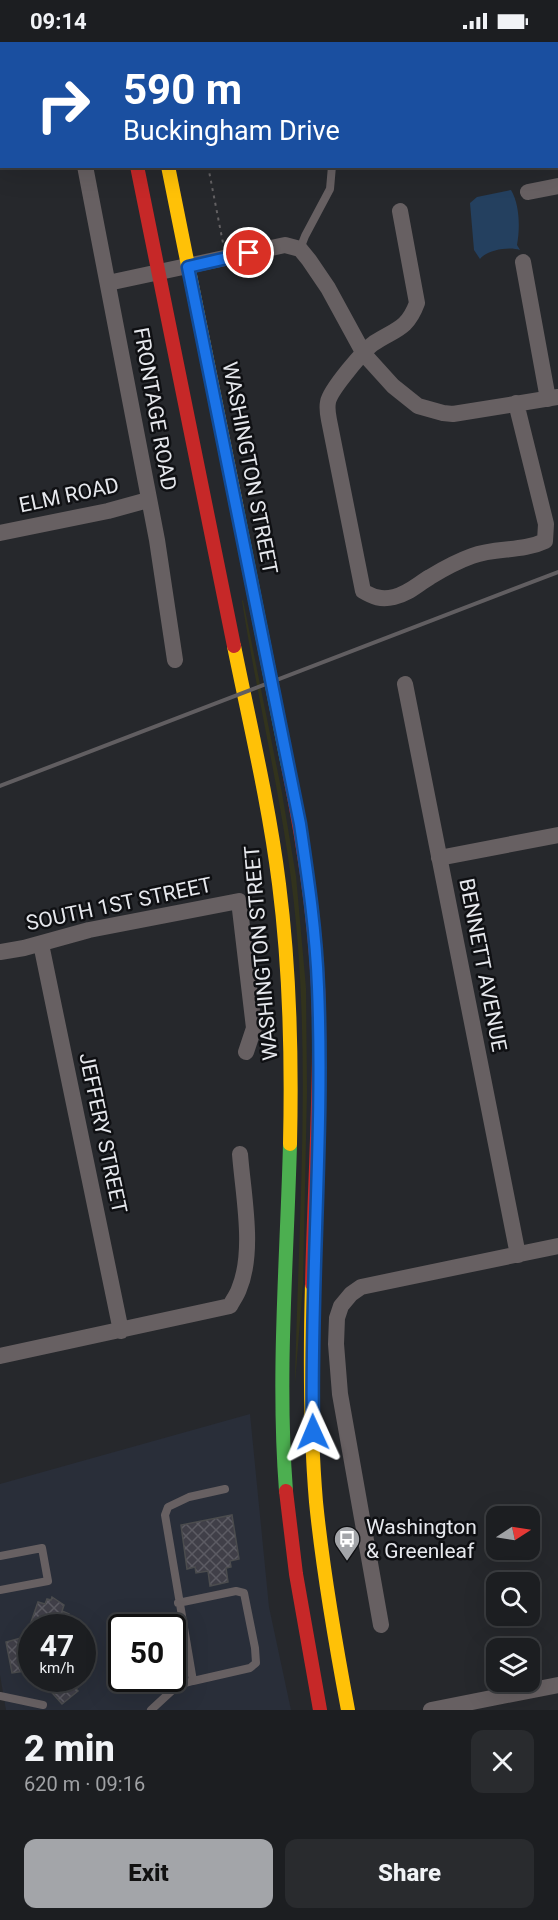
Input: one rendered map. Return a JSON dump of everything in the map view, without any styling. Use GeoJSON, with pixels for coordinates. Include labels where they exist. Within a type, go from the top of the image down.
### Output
{"type":"FeatureCollection","features":[{"type":"Feature","properties":{"kind":"main road","name":"WASHINGTON STREET"},"geometry":{"type":"LineString","coordinates":[[137,168],[268,810],[282,899],[290,998],[291,1067],[283,1384],[284,1439],[290,1526],[300,1610],[320,1710]]}},
{"type":"Feature","properties":{"kind":"main road","name":"WASHINGTON STREET"},"geometry":{"type":"LineString","coordinates":[[168,168],[300,824],[310,898],[317,963],[319,1018],[312,1385],[314,1472],[324,1578],[348,1710]]}},
{"type":"Feature","properties":{"kind":"street","name":"FRONTAGE ROAD"},"geometry":{"type":"LineString","coordinates":[[85,168],[148,500],[158,540],[175,660]]}},
{"type":"Feature","properties":{"kind":"street"},"geometry":{"type":"LineString","coordinates":[[528,192],[558,186]]}},
{"type":"Feature","properties":{"kind":"street"},"geometry":{"type":"LineString","coordinates":[[400,211],[417,303],[412,317],[399,329],[373,344],[336,386],[328,401],[329,420],[363,591],[375,598],[393,597],[413,590],[429,577],[472,556],[494,550],[532,547],[545,541],[546,525],[516,404]]}},
{"type":"Feature","properties":{"kind":"street"},"geometry":{"type":"LineString","coordinates":[[108,284],[285,245],[300,249],[328,288],[364,354],[393,386],[418,406],[443,414],[453,414],[553,398],[523,262]]}},
{"type":"Feature","properties":{"kind":"street","name":"ELM ROAD"},"geometry":{"type":"LineString","coordinates":[[0,532],[108,511],[148,500]]}},
{"type":"Feature","properties":{"kind":"street","name":"BENNETT AVENUE"},"geometry":{"type":"LineString","coordinates":[[405,684],[518,1255]]}},
{"type":"Feature","properties":{"kind":"street"},"geometry":{"type":"LineString","coordinates":[[440,858],[558,835]]}},
{"type":"Feature","properties":{"kind":"street","name":"SOUTH 1ST STREET"},"geometry":{"type":"LineString","coordinates":[[0,952],[100,928],[239,901],[254,1028],[246,1052]]}},
{"type":"Feature","properties":{"kind":"street","name":"JEFFERY STREET"},"geometry":{"type":"LineString","coordinates":[[41,944],[121,1331]]}},
{"type":"Feature","properties":{"kind":"street"},"geometry":{"type":"LineString","coordinates":[[0,1356],[230,1306],[239,1289],[245,1264],[246,1227],[240,1154]]}},
{"type":"Feature","properties":{"kind":"street"},"geometry":{"type":"LineString","coordinates":[[381,1625],[339,1383],[337,1318],[341,1306],[351,1294],[361,1287],[558,1246]]}},
{"type":"Feature","properties":{"kind":"street"},"geometry":{"type":"LineString","coordinates":[[431,1710],[558,1685]]}},
{"type":"Feature","properties":{"kind":"lane"},"geometry":{"type":"LineString","coordinates":[[300,249],[304,236],[330,189],[332,168]]}},
{"type":"Feature","properties":{"kind":"lane"},"geometry":{"type":"LineString","coordinates":[[193,1681],[178,1603],[165,1515],[168,1507],[189,1497],[225,1489]]}},
{"type":"Feature","properties":{"kind":"lane"},"geometry":{"type":"LineString","coordinates":[[0,1556],[42,1548],[48,1581],[0,1590]]}},
{"type":"Feature","properties":{"kind":"lane"},"geometry":{"type":"LineString","coordinates":[[178,1603],[236,1591],[244,1593],[255,1648],[256,1663],[250,1668],[186,1683]]}},
{"type":"Feature","properties":{"kind":"lane"},"geometry":{"type":"LineString","coordinates":[[151,1710],[170,1692]]}},
{"type":"Feature","properties":{"kind":"lane"},"geometry":{"type":"LineString","coordinates":[[0,1696],[43,1705]]}},
{"type":"Feature","properties":{"kind":"path"},"geometry":{"type":"LineString","coordinates":[[208,168],[226,258]]}},
{"type":"Feature","properties":{"kind":"shaded area"},"geometry":{"type":"Polygon","coordinates":[[[250,1414],[269,1607],[291,1710],[6,1710],[0,1675],[0,1484],[250,1414]]]}},
{"type":"Feature","properties":{"kind":"green space"},"geometry":{"type":"Polygon","coordinates":[[[243,600],[282,793],[296,876],[306,988],[307,1091],[303,1284],[295,1383],[303,1110],[298,947],[288,860],[243,600]]]}},
{"type":"Feature","properties":{"kind":"water"},"geometry":{"type":"Polygon","coordinates":[[[511,190],[518,210],[517,245],[520,250],[510,248],[499,250],[488,253],[480,259],[474,250],[470,203],[477,197],[511,190]]]}},
{"type":"Feature","properties":{"kind":"building"},"geometry":{"type":"Polygon","coordinates":[[[232,1515],[239,1559],[230,1561],[231,1567],[226,1568],[228,1582],[210,1586],[208,1571],[196,1573],[195,1567],[187,1569],[181,1525],[232,1515]]]}},
{"type":"Feature","properties":{"kind":"building"},"geometry":{"type":"Polygon","coordinates":[[[52,1597],[64,1605],[62,1611],[69,1614],[34,1614],[38,1602],[45,1604],[47,1599],[51,1600],[52,1597]]]}},
{"type":"Feature","properties":{"kind":"building"},"geometry":{"type":"Polygon","coordinates":[[[18,1639],[18,1672],[12,1673],[6,1642],[18,1639]]]}},
{"type":"Feature","properties":{"kind":"building"},"geometry":{"type":"Polygon","coordinates":[[[51,1692],[77,1692],[62,1704],[51,1692]]]}},
{"type":"Feature","properties":{"kind":"railway"},"geometry":{"type":"LineString","coordinates":[[0,786],[558,572]]}},
{"type":"Feature","properties":{"kind":"traffic: fast"},"geometry":{"type":"LineString","coordinates":[[237,509],[288,766]]}},
{"type":"Feature","properties":{"kind":"traffic: fast"},"geometry":{"type":"LineString","coordinates":[[286,1491],[282,1404],[283,1317],[290,1144]]}},
{"type":"Feature","properties":{"kind":"traffic: slow"},"geometry":{"type":"LineString","coordinates":[[168,168],[237,509]]}},
{"type":"Feature","properties":{"kind":"traffic: slow"},"geometry":{"type":"LineString","coordinates":[[234,646],[270,824],[283,916],[291,1079],[290,1144]]}},
{"type":"Feature","properties":{"kind":"traffic: slow"},"geometry":{"type":"LineString","coordinates":[[312,1284],[311,1393],[316,1502],[322,1554],[348,1710]]}},
{"type":"Feature","properties":{"kind":"traffic: jam"},"geometry":{"type":"LineString","coordinates":[[137,168],[234,646]]}},
{"type":"Feature","properties":{"kind":"traffic: jam"},"geometry":{"type":"LineString","coordinates":[[288,766],[310,892],[318,987],[319,1085],[312,1284]]}},
{"type":"Feature","properties":{"kind":"traffic: jam"},"geometry":{"type":"LineString","coordinates":[[286,1491],[296,1574],[320,1710]]}},
{"type":"Feature","properties":{"kind":"place","name":"Washington & Greenleaf"},"geometry":{"type":"Point","coordinates":[347,1562]}},
{"type":"Feature","properties":{"kind":"route"},"geometry":{"type":"LineString","coordinates":[[249,253],[188,267],[300,824],[317,963],[319,1109],[314,1246],[313,1432]]}}]}
